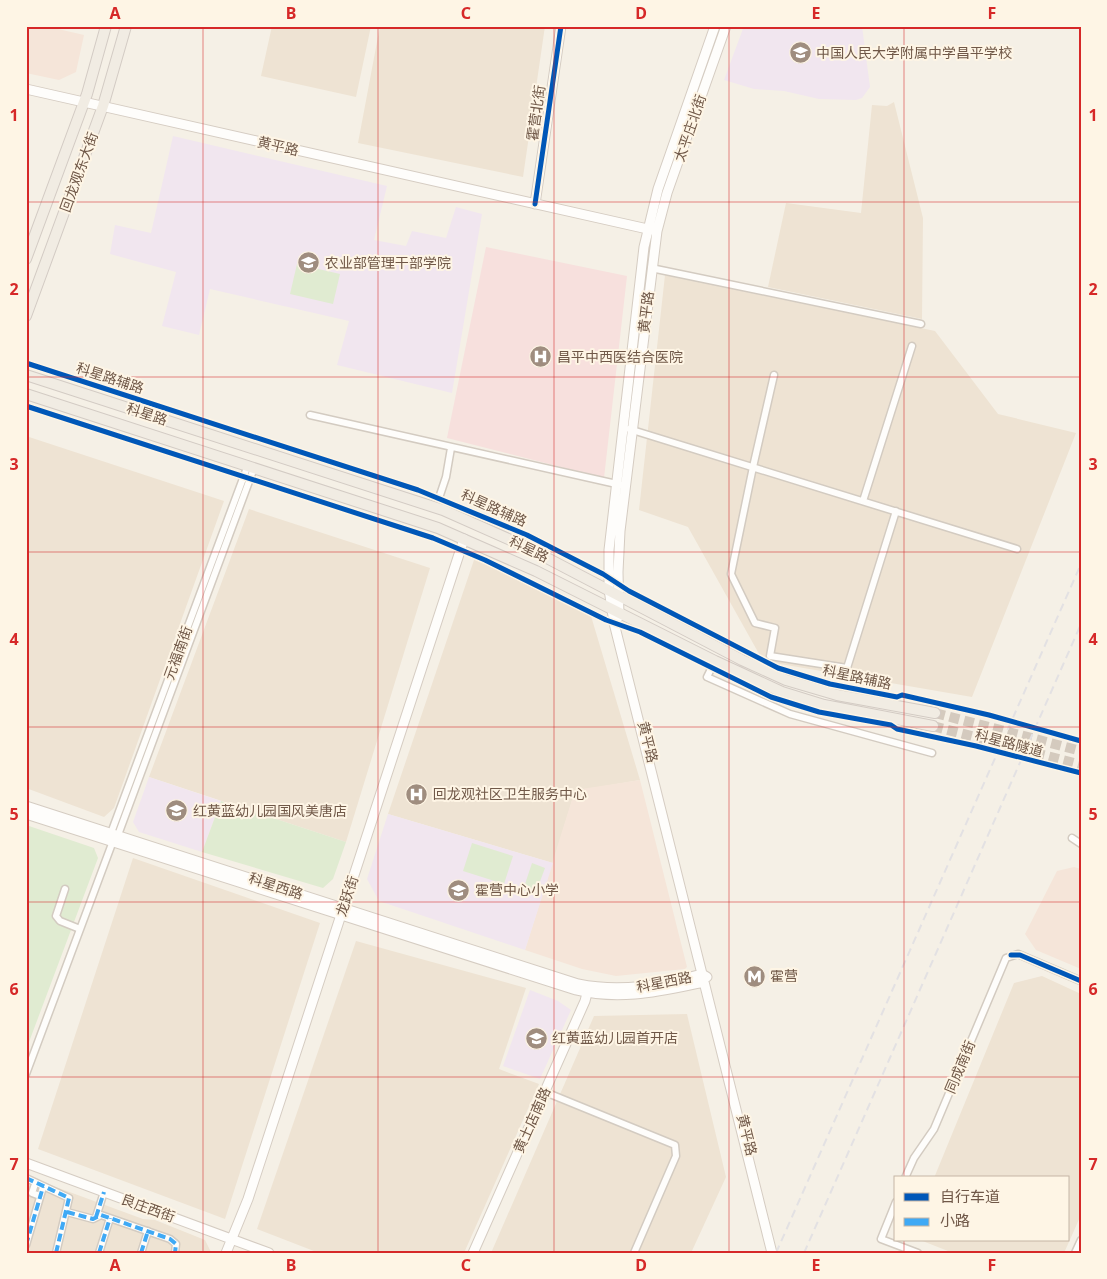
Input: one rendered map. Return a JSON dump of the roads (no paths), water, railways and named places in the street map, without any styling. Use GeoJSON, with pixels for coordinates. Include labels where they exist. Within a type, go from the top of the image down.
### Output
{"type":"FeatureCollection","features":[{"type":"Feature","properties":{"kind":"main road","name":"回龙观东大街"},"geometry":{"type":"LineString","coordinates":[[26,259],[84,102],[106,26]]}},
{"type":"Feature","properties":{"kind":"main road","name":"回龙观东大街"},"geometry":{"type":"LineString","coordinates":[[26,316],[103,106],[126,26]]}},
{"type":"Feature","properties":{"kind":"main road","name":"霍营北街"},"geometry":{"type":"LineString","coordinates":[[535,204],[560,26]]}},
{"type":"Feature","properties":{"kind":"main road","name":"太平庄北街"},"geometry":{"type":"LineString","coordinates":[[647,229],[658,189],[715,26]]}},
{"type":"Feature","properties":{"kind":"main road","name":"太平庄北街"},"geometry":{"type":"LineString","coordinates":[[657,231],[667,193],[726,26]]}},
{"type":"Feature","properties":{"kind":"main road","name":"黄平路"},"geometry":{"type":"LineString","coordinates":[[26,89],[657,231],[631,429],[619,552],[613,592]]}},
{"type":"Feature","properties":{"kind":"main road","name":"黄平路"},"geometry":{"type":"LineString","coordinates":[[647,229],[615,484],[609,550],[615,611],[772,1253]]}},
{"type":"Feature","properties":{"kind":"main road","name":"科星路"},"geometry":{"type":"LineString","coordinates":[[26,375],[444,510],[522,545],[742,660],[786,680],[837,695],[935,713]]}},
{"type":"Feature","properties":{"kind":"main road","name":"科星路"},"geometry":{"type":"LineString","coordinates":[[26,394],[408,517],[464,539],[536,571],[774,689],[813,702],[932,726]]}},
{"type":"Feature","properties":{"kind":"main road","name":"龙跃街"},"geometry":{"type":"LineString","coordinates":[[226,1253],[248,1199],[464,539]]}},
{"type":"Feature","properties":{"kind":"main road","name":"科星西路"},"geometry":{"type":"LineString","coordinates":[[26,806],[342,912],[588,990],[632,996],[704,978]]}},
{"type":"Feature","properties":{"kind":"main road","name":"科星西路"},"geometry":{"type":"LineString","coordinates":[[26,814],[114,837]]}},
{"type":"Feature","properties":{"kind":"main road","name":"黄平路"},"geometry":{"type":"LineString","coordinates":[[704,978],[776,1253]]}},
{"type":"Feature","properties":{"kind":"main road","name":"黄土店南路"},"geometry":{"type":"LineString","coordinates":[[474,1253],[588,990]]}},
{"type":"Feature","properties":{"kind":"main road","name":"良庄西街"},"geometry":{"type":"LineString","coordinates":[[26,1163],[269,1253]]}},
{"type":"Feature","properties":{"kind":"street"},"geometry":{"type":"LineString","coordinates":[[651,268],[921,324]]}},
{"type":"Feature","properties":{"kind":"street"},"geometry":{"type":"LineString","coordinates":[[863,501],[912,346]]}},
{"type":"Feature","properties":{"kind":"street"},"geometry":{"type":"LineString","coordinates":[[774,375],[752,467],[731,574],[755,623],[775,628],[770,656],[847,668],[896,511]]}},
{"type":"Feature","properties":{"kind":"street"},"geometry":{"type":"LineString","coordinates":[[310,415],[626,486]]}},
{"type":"Feature","properties":{"kind":"street"},"geometry":{"type":"LineString","coordinates":[[622,427],[1017,549]]}},
{"type":"Feature","properties":{"kind":"street"},"geometry":{"type":"LineString","coordinates":[[439,498],[451,448]]}},
{"type":"Feature","properties":{"kind":"street","name":"元福南街"},"geometry":{"type":"LineString","coordinates":[[26,1074],[251,466]]}},
{"type":"Feature","properties":{"kind":"street"},"geometry":{"type":"LineString","coordinates":[[715,661],[707,677],[773,708],[932,753]]}},
{"type":"Feature","properties":{"kind":"street"},"geometry":{"type":"LineString","coordinates":[[1072,838],[1081,844]]}},
{"type":"Feature","properties":{"kind":"street"},"geometry":{"type":"LineString","coordinates":[[65,889],[56,916],[60,921],[80,929]]}},
{"type":"Feature","properties":{"kind":"street","name":"同成南街"},"geometry":{"type":"LineString","coordinates":[[906,1176],[914,1158],[934,1129],[1004,962],[1011,954],[1020,955],[1081,981]]}},
{"type":"Feature","properties":{"kind":"street"},"geometry":{"type":"LineString","coordinates":[[545,1092],[675,1145],[676,1156],[634,1253]]}},
{"type":"Feature","properties":{"kind":"street"},"geometry":{"type":"LineString","coordinates":[[26,1178],[35,1184],[68,1196],[69,1201],[56,1253]]}},
{"type":"Feature","properties":{"kind":"street"},"geometry":{"type":"LineString","coordinates":[[35,1184],[32,1192],[40,1196]]}},
{"type":"Feature","properties":{"kind":"street"},"geometry":{"type":"LineString","coordinates":[[26,1245],[43,1187]]}},
{"type":"Feature","properties":{"kind":"street"},"geometry":{"type":"LineString","coordinates":[[99,1216],[106,1193]]}},
{"type":"Feature","properties":{"kind":"street"},"geometry":{"type":"LineString","coordinates":[[894,1207],[881,1239],[918,1253]]}},
{"type":"Feature","properties":{"kind":"street"},"geometry":{"type":"LineString","coordinates":[[66,1212],[91,1219],[99,1216],[110,1218],[148,1231],[174,1241],[176,1246],[175,1253]]}},
{"type":"Feature","properties":{"kind":"street"},"geometry":{"type":"LineString","coordinates":[[100,1253],[110,1218]]}},
{"type":"Feature","properties":{"kind":"street"},"geometry":{"type":"LineString","coordinates":[[141,1253],[148,1231]]}},
{"type":"Feature","properties":{"kind":"street"},"geometry":{"type":"LineString","coordinates":[[1076,1253],[1081,1240]]}},
{"type":"Feature","properties":{"kind":"tunnel"},"geometry":{"type":"LineString","coordinates":[[935,713],[1081,751]]}},
{"type":"Feature","properties":{"kind":"tunnel"},"geometry":{"type":"LineString","coordinates":[[933,726],[1081,765]]}},
{"type":"Feature","properties":{"kind":"railway"},"geometry":{"type":"LineString","coordinates":[[776,1253],[1081,564]]}},
{"type":"Feature","properties":{"kind":"railway"},"geometry":{"type":"LineString","coordinates":[[804,1253],[1081,624]]}},
{"type":"Feature","properties":{"kind":"place","name":"中国人民大学附属中学昌平学校"},"geometry":{"type":"Point","coordinates":[800,53]}},
{"type":"Feature","properties":{"kind":"place","name":"农业部管理干部学院"},"geometry":{"type":"Point","coordinates":[309,263]}},
{"type":"Feature","properties":{"kind":"place","name":"昌平中西医结合医院"},"geometry":{"type":"Point","coordinates":[541,357]}},
{"type":"Feature","properties":{"kind":"place","name":"回龙观社区卫生服务中心"},"geometry":{"type":"Point","coordinates":[417,794]}},
{"type":"Feature","properties":{"kind":"place","name":"红黄蓝幼儿园国风美唐店"},"geometry":{"type":"Point","coordinates":[177,811]}},
{"type":"Feature","properties":{"kind":"place","name":"霍营中心小学"},"geometry":{"type":"Point","coordinates":[459,890]}},
{"type":"Feature","properties":{"kind":"place","name":"霍营"},"geometry":{"type":"Point","coordinates":[754,976]}},
{"type":"Feature","properties":{"kind":"place","name":"红黄蓝幼儿园首开店"},"geometry":{"type":"Point","coordinates":[536,1038]}}]}
